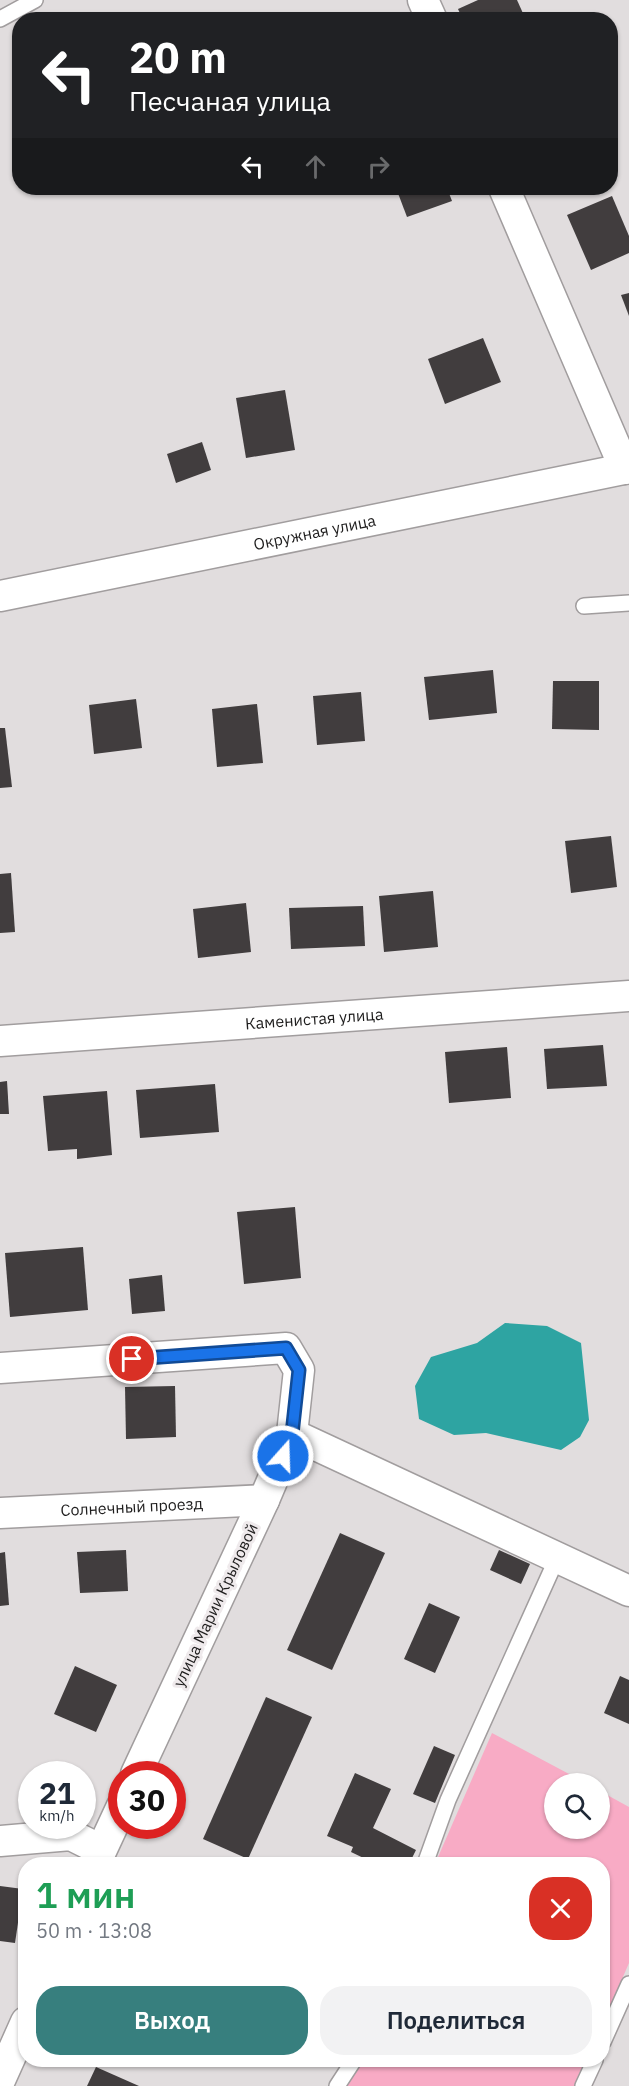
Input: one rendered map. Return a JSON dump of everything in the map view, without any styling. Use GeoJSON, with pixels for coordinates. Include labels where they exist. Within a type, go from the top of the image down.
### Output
{"type":"FeatureCollection","features":[{"type":"Feature","properties":{"kind":"street"},"geometry":{"type":"LineString","coordinates":[[507,195],[627,469]]}},
{"type":"Feature","properties":{"kind":"street","name":"Окружная улица"},"geometry":{"type":"LineString","coordinates":[[0,596],[627,469]]}},
{"type":"Feature","properties":{"kind":"street","name":"Каменистая улица"},"geometry":{"type":"LineString","coordinates":[[0,1041],[629,996]]}},
{"type":"Feature","properties":{"kind":"street","name":"улица Марии Крыловой"},"geometry":{"type":"LineString","coordinates":[[0,1368],[286,1348],[299,1370],[292,1434],[264,1500],[142,1761]]}},
{"type":"Feature","properties":{"kind":"street"},"geometry":{"type":"LineString","coordinates":[[292,1434],[629,1592]]}},
{"type":"Feature","properties":{"kind":"street","name":"Солнечный проезд"},"geometry":{"type":"LineString","coordinates":[[0,1513],[264,1500]]}},
{"type":"Feature","properties":{"kind":"street"},"geometry":{"type":"LineString","coordinates":[[0,1841],[71,1835],[98,1857],[108,1836]]}},
{"type":"Feature","properties":{"kind":"street"},"geometry":{"type":"LineString","coordinates":[[0,2080],[18,2040]]}},
{"type":"Feature","properties":{"kind":"lane"},"geometry":{"type":"LineString","coordinates":[[13,12],[35,0]]}},
{"type":"Feature","properties":{"kind":"lane"},"geometry":{"type":"LineString","coordinates":[[584,606],[629,603]]}},
{"type":"Feature","properties":{"kind":"lane"},"geometry":{"type":"LineString","coordinates":[[428,1857],[448,1800],[558,1558]]}},
{"type":"Feature","properties":{"kind":"lane"},"geometry":{"type":"LineString","coordinates":[[610,2026],[629,1984]]}},
{"type":"Feature","properties":{"kind":"lane"},"geometry":{"type":"LineString","coordinates":[[337,2086],[349,2067]]}},
{"type":"Feature","properties":{"kind":"lane"},"geometry":{"type":"LineString","coordinates":[[583,2086],[592,2067]]}},
{"type":"Feature","properties":{"kind":"shaded area"},"geometry":{"type":"Polygon","coordinates":[[[492,1733],[567,1773],[544,1773],[544,1839],[610,1839],[610,1797],[629,1807],[629,1963],[610,2007],[610,1857],[438,1857],[492,1733]]]}},
{"type":"Feature","properties":{"kind":"shaded area"},"geometry":{"type":"Polygon","coordinates":[[[358,2067],[584,2067],[575,2086],[346,2086],[358,2067]]]}},
{"type":"Feature","properties":{"kind":"water"},"geometry":{"type":"Polygon","coordinates":[[[505,1323],[547,1326],[581,1343],[589,1420],[580,1437],[561,1450],[486,1433],[454,1435],[419,1419],[415,1386],[431,1357],[477,1343],[505,1323]]]}},
{"type":"Feature","properties":{"kind":"building"},"geometry":{"type":"Polygon","coordinates":[[[478,0],[517,0],[522,12],[459,12],[458,9],[478,0]]]}},
{"type":"Feature","properties":{"kind":"building"},"geometry":{"type":"Polygon","coordinates":[[[399,195],[450,195],[452,201],[407,217],[399,195]]]}},
{"type":"Feature","properties":{"kind":"building"},"geometry":{"type":"Polygon","coordinates":[[[612,196],[629,236],[629,253],[591,270],[567,215],[612,196]]]}},
{"type":"Feature","properties":{"kind":"building"},"geometry":{"type":"Polygon","coordinates":[[[629,293],[629,316],[621,295],[629,293]]]}},
{"type":"Feature","properties":{"kind":"building"},"geometry":{"type":"Polygon","coordinates":[[[483,338],[501,382],[445,404],[428,359],[483,338]]]}},
{"type":"Feature","properties":{"kind":"building"},"geometry":{"type":"Polygon","coordinates":[[[285,390],[295,450],[246,458],[236,398],[285,390]]]}},
{"type":"Feature","properties":{"kind":"building"},"geometry":{"type":"Polygon","coordinates":[[[202,442],[211,470],[176,483],[167,454],[202,442]]]}},
{"type":"Feature","properties":{"kind":"building"},"geometry":{"type":"Polygon","coordinates":[[[493,670],[497,713],[429,720],[424,677],[493,670]]]}},
{"type":"Feature","properties":{"kind":"building"},"geometry":{"type":"Polygon","coordinates":[[[553,681],[599,681],[599,730],[552,729],[553,681]]]}},
{"type":"Feature","properties":{"kind":"building"},"geometry":{"type":"Polygon","coordinates":[[[361,692],[365,741],[317,745],[313,696],[361,692]]]}},
{"type":"Feature","properties":{"kind":"building"},"geometry":{"type":"Polygon","coordinates":[[[136,699],[142,748],[94,754],[89,705],[136,699]]]}},
{"type":"Feature","properties":{"kind":"building"},"geometry":{"type":"Polygon","coordinates":[[[257,704],[263,763],[217,767],[212,709],[257,704]]]}},
{"type":"Feature","properties":{"kind":"building"},"geometry":{"type":"Polygon","coordinates":[[[0,728],[5,728],[12,787],[0,788],[0,728]]]}},
{"type":"Feature","properties":{"kind":"building"},"geometry":{"type":"Polygon","coordinates":[[[611,836],[617,887],[571,893],[565,841],[611,836]]]}},
{"type":"Feature","properties":{"kind":"building"},"geometry":{"type":"Polygon","coordinates":[[[11,873],[15,932],[0,933],[0,874],[11,873]]]}},
{"type":"Feature","properties":{"kind":"building"},"geometry":{"type":"Polygon","coordinates":[[[433,891],[438,947],[384,952],[379,896],[433,891]]]}},
{"type":"Feature","properties":{"kind":"building"},"geometry":{"type":"Polygon","coordinates":[[[246,903],[251,952],[198,958],[193,909],[246,903]]]}},
{"type":"Feature","properties":{"kind":"building"},"geometry":{"type":"Polygon","coordinates":[[[363,906],[365,946],[291,949],[289,908],[363,906]]]}},
{"type":"Feature","properties":{"kind":"building"},"geometry":{"type":"Polygon","coordinates":[[[603,1045],[607,1086],[547,1089],[544,1049],[603,1045]]]}},
{"type":"Feature","properties":{"kind":"building"},"geometry":{"type":"Polygon","coordinates":[[[507,1047],[511,1098],[449,1103],[445,1052],[507,1047]]]}},
{"type":"Feature","properties":{"kind":"building"},"geometry":{"type":"Polygon","coordinates":[[[7,1081],[9,1114],[0,1114],[0,1082],[7,1081]]]}},
{"type":"Feature","properties":{"kind":"building"},"geometry":{"type":"Polygon","coordinates":[[[215,1084],[219,1132],[140,1138],[136,1090],[215,1084]]]}},
{"type":"Feature","properties":{"kind":"building"},"geometry":{"type":"Polygon","coordinates":[[[107,1091],[112,1155],[77,1159],[77,1149],[48,1151],[43,1096],[107,1091]]]}},
{"type":"Feature","properties":{"kind":"building"},"geometry":{"type":"Polygon","coordinates":[[[295,1207],[301,1278],[244,1284],[237,1212],[295,1207]]]}},
{"type":"Feature","properties":{"kind":"building"},"geometry":{"type":"Polygon","coordinates":[[[83,1247],[88,1310],[10,1317],[5,1253],[83,1247]]]}},
{"type":"Feature","properties":{"kind":"building"},"geometry":{"type":"Polygon","coordinates":[[[162,1275],[165,1311],[132,1314],[129,1279],[162,1275]]]}},
{"type":"Feature","properties":{"kind":"building"},"geometry":{"type":"Polygon","coordinates":[[[175,1386],[176,1437],[126,1439],[125,1387],[175,1386]]]}},
{"type":"Feature","properties":{"kind":"building"},"geometry":{"type":"Polygon","coordinates":[[[340,1533],[385,1553],[332,1670],[287,1650],[340,1533]]]}},
{"type":"Feature","properties":{"kind":"building"},"geometry":{"type":"Polygon","coordinates":[[[126,1550],[128,1591],[80,1593],[77,1552],[126,1550]]]}},
{"type":"Feature","properties":{"kind":"building"},"geometry":{"type":"Polygon","coordinates":[[[499,1550],[530,1564],[521,1584],[490,1570],[499,1550]]]}},
{"type":"Feature","properties":{"kind":"building"},"geometry":{"type":"Polygon","coordinates":[[[5,1552],[9,1605],[0,1606],[0,1553],[5,1552]]]}},
{"type":"Feature","properties":{"kind":"building"},"geometry":{"type":"Polygon","coordinates":[[[429,1603],[460,1617],[435,1673],[404,1659],[429,1603]]]}},
{"type":"Feature","properties":{"kind":"building"},"geometry":{"type":"Polygon","coordinates":[[[75,1666],[117,1685],[96,1732],[54,1714],[75,1666]]]}},
{"type":"Feature","properties":{"kind":"building"},"geometry":{"type":"Polygon","coordinates":[[[620,1676],[629,1680],[629,1724],[604,1713],[620,1676]]]}},
{"type":"Feature","properties":{"kind":"building"},"geometry":{"type":"Polygon","coordinates":[[[266,1697],[312,1717],[249,1857],[244,1857],[203,1839],[266,1697]]]}},
{"type":"Feature","properties":{"kind":"building"},"geometry":{"type":"Polygon","coordinates":[[[434,1746],[455,1755],[435,1803],[413,1794],[434,1746]]]}},
{"type":"Feature","properties":{"kind":"building"},"geometry":{"type":"Polygon","coordinates":[[[355,1773],[391,1789],[373,1828],[416,1850],[412,1857],[361,1857],[351,1852],[353,1847],[327,1836],[355,1773]]]}},
{"type":"Feature","properties":{"kind":"building"},"geometry":{"type":"Polygon","coordinates":[[[0,1886],[18,1888],[18,1923],[15,1943],[0,1941],[0,1886]]]}},
{"type":"Feature","properties":{"kind":"building"},"geometry":{"type":"Polygon","coordinates":[[[96,2067],[139,2086],[87,2086],[96,2067]]]}},
{"type":"Feature","properties":{"kind":"route"},"geometry":{"type":"LineString","coordinates":[[132,1359],[286,1348],[299,1370],[292,1434],[283,1456]]}}]}
